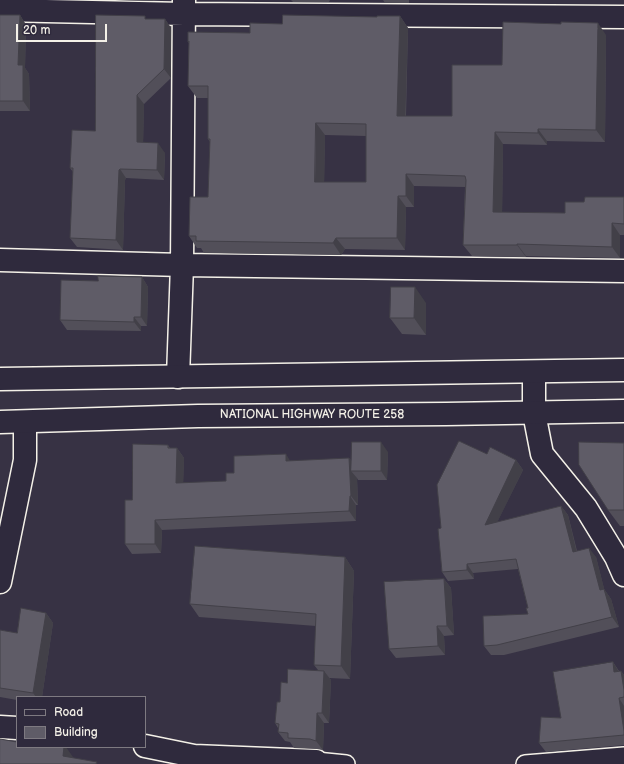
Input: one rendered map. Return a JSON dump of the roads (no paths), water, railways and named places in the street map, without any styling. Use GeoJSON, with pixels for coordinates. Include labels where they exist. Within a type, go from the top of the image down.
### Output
{"type":"FeatureCollection","features":[{"type":"Feature","properties":{"kind":"main road"},"geometry":{"type":"LineString","coordinates":[[0,10],[184,7],[624,17]]}},
{"type":"Feature","properties":{"kind":"main road"},"geometry":{"type":"LineString","coordinates":[[178,377],[182,265],[184,7]]}},
{"type":"Feature","properties":{"kind":"main road"},"geometry":{"type":"LineString","coordinates":[[0,260],[182,265],[624,271]]}},
{"type":"Feature","properties":{"kind":"main road"},"geometry":{"type":"LineString","coordinates":[[0,379],[624,370]]}},
{"type":"Feature","properties":{"kind":"main road"},"geometry":{"type":"LineString","coordinates":[[534,372],[534,413],[542,454],[586,508],[621,563]]}},
{"type":"Feature","properties":{"kind":"main road","name":"NATIONAL HIGHWAY ROUTE 258"},"geometry":{"type":"LineString","coordinates":[[0,422],[198,416],[624,411]]}},
{"type":"Feature","properties":{"kind":"main road"},"geometry":{"type":"LineString","coordinates":[[0,582],[25,460],[25,422]]}},
{"type":"Feature","properties":{"kind":"main road"},"geometry":{"type":"LineString","coordinates":[[0,727],[16,728]]}},
{"type":"Feature","properties":{"kind":"main road"},"geometry":{"type":"LineString","coordinates":[[146,746],[194,756],[316,761]]}},
{"type":"Feature","properties":{"kind":"lane"},"geometry":{"type":"LineString","coordinates":[[524,764],[624,756]]}},
{"type":"Feature","properties":{"kind":"lane"},"geometry":{"type":"LineString","coordinates":[[316,761],[346,764]]}}]}
